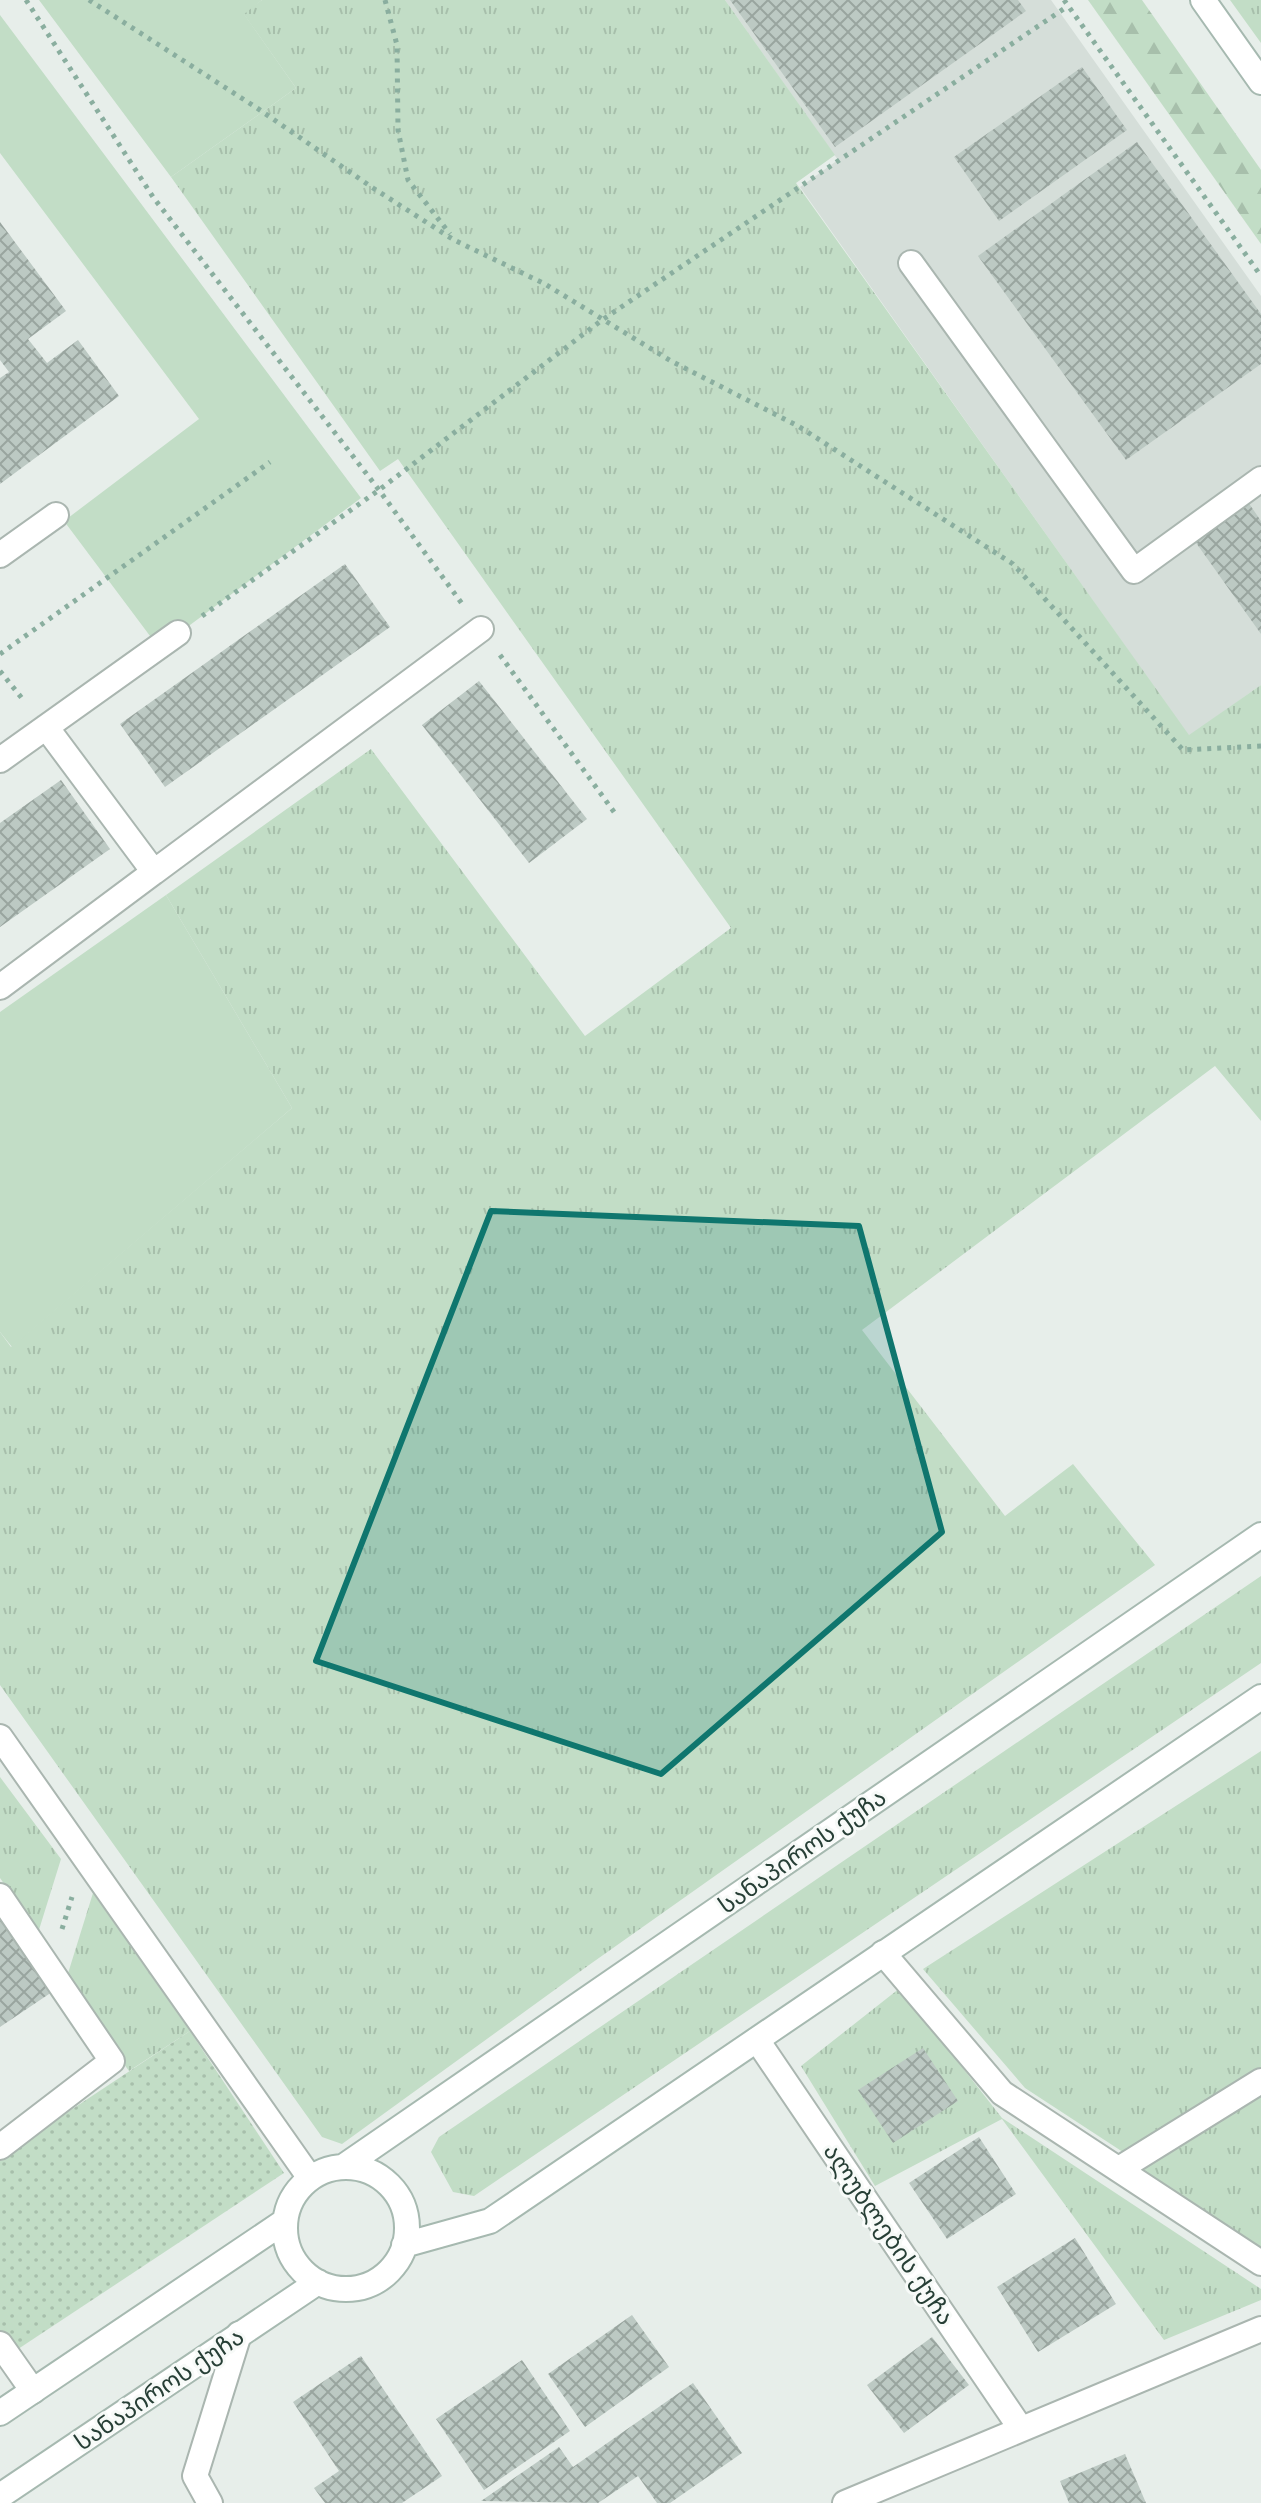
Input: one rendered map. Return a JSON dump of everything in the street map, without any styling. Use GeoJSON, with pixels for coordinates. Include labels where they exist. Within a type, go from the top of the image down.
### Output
{"type":"FeatureCollection","features":[{"type":"Feature","properties":{"kind":"main road"},"geometry":{"type":"LineString","coordinates":[[1203,0],[1261,82]]}},
{"type":"Feature","properties":{"kind":"main road"},"geometry":{"type":"LineString","coordinates":[[911,263],[1134,571],[1261,479]]}},
{"type":"Feature","properties":{"kind":"main road"},"geometry":{"type":"LineString","coordinates":[[0,555],[56,515]]}},
{"type":"Feature","properties":{"kind":"main road"},"geometry":{"type":"LineString","coordinates":[[0,987],[481,629]]}},
{"type":"Feature","properties":{"kind":"main road"},"geometry":{"type":"LineString","coordinates":[[0,760],[178,633]]}},
{"type":"Feature","properties":{"kind":"main road"},"geometry":{"type":"LineString","coordinates":[[46,727],[154,872]]}},
{"type":"Feature","properties":{"kind":"main road","name":"სანაპიროს ქუჩა"},"geometry":{"type":"LineString","coordinates":[[343,2167],[1261,1535]]}},
{"type":"Feature","properties":{"kind":"main road"},"geometry":{"type":"LineString","coordinates":[[404,2245],[490,2221],[1261,1697]]}},
{"type":"Feature","properties":{"kind":"main road"},"geometry":{"type":"LineString","coordinates":[[0,1737],[310,2178]]}},
{"type":"Feature","properties":{"kind":"main road"},"geometry":{"type":"LineString","coordinates":[[0,1896],[112,2061],[0,2147]]}},
{"type":"Feature","properties":{"kind":"main road"},"geometry":{"type":"LineString","coordinates":[[883,1953],[1002,2093],[1261,2263]]}},
{"type":"Feature","properties":{"kind":"main road","name":"ალუბლების ქუჩა"},"geometry":{"type":"LineString","coordinates":[[757,2040],[1021,2429]]}},
{"type":"Feature","properties":{"kind":"main road"},"geometry":{"type":"LineString","coordinates":[[1119,2169],[1261,2081]]}},
{"type":"Feature","properties":{"kind":"main road"},"geometry":{"type":"LineString","coordinates":[[343,2167],[359,2168],[374,2174],[393,2191],[405,2212],[407,2229],[396,2262],[383,2276],[367,2285],[348,2288],[329,2287],[299,2267],[287,2246],[285,2221],[292,2198],[310,2178],[325,2170],[343,2167]]}},
{"type":"Feature","properties":{"kind":"main road"},"geometry":{"type":"LineString","coordinates":[[0,2413],[285,2221]]}},
{"type":"Feature","properties":{"kind":"main road","name":"სანაპიროს ქუჩა"},"geometry":{"type":"LineString","coordinates":[[0,2496],[318,2282]]}},
{"type":"Feature","properties":{"kind":"main road"},"geometry":{"type":"LineString","coordinates":[[845,2503],[1261,2329]]}},
{"type":"Feature","properties":{"kind":"main road"},"geometry":{"type":"LineString","coordinates":[[210,2503],[195,2476],[239,2334]]}},
{"type":"Feature","properties":{"kind":"main road"},"geometry":{"type":"LineString","coordinates":[[0,2344],[33,2391]]}},
{"type":"Feature","properties":{"kind":"path"},"geometry":{"type":"LineString","coordinates":[[26,0],[153,197],[379,490],[617,816]]}},
{"type":"Feature","properties":{"kind":"path"},"geometry":{"type":"LineString","coordinates":[[89,0],[454,240],[545,284],[671,361],[798,426],[1013,564],[1183,750],[1261,746]]}},
{"type":"Feature","properties":{"kind":"path"},"geometry":{"type":"LineString","coordinates":[[385,0],[397,45],[398,130],[408,180],[454,240]]}},
{"type":"Feature","properties":{"kind":"path"},"geometry":{"type":"LineString","coordinates":[[178,633],[379,490],[602,320],[1066,3],[1261,276]]}},
{"type":"Feature","properties":{"kind":"path"},"geometry":{"type":"LineString","coordinates":[[0,654],[270,462]]}},
{"type":"Feature","properties":{"kind":"path"},"geometry":{"type":"LineString","coordinates":[[49,1968],[84,1856]]}},
{"type":"Feature","properties":{"kind":"highlighted area"},"geometry":{"type":"Polygon","coordinates":[[[491,1211],[859,1226],[942,1532],[661,1774],[316,1661],[491,1211]]]}},
{"type":"Feature","properties":{"kind":"shaded area"},"geometry":{"type":"Polygon","coordinates":[[[725,0],[1051,0],[1261,296],[1261,685],[1189,736],[800,187],[838,160],[725,0]]]}},
{"type":"Feature","properties":{"kind":"green space"},"geometry":{"type":"Polygon","coordinates":[[[39,0],[262,0],[244,14],[296,88],[171,177],[39,0]]]}},
{"type":"Feature","properties":{"kind":"green space"},"geometry":{"type":"Polygon","coordinates":[[[262,0],[725,0],[835,155],[796,183],[1189,735],[1261,685],[1261,1121],[1215,1066],[862,1330],[1005,1516],[1073,1464],[1155,1565],[589,1965],[342,2144],[322,2137],[0,1685],[0,1332],[11,1347],[292,1108],[166,895],[371,749],[585,1036],[731,928],[398,459],[380,471],[171,177],[296,88],[243,13],[262,0]]]}},
{"type":"Feature","properties":{"kind":"green space"},"geometry":{"type":"Polygon","coordinates":[[[1088,0],[1142,0],[1261,170],[1261,244],[1088,0]]]}},
{"type":"Feature","properties":{"kind":"green space"},"geometry":{"type":"Polygon","coordinates":[[[1230,0],[1261,0],[1261,43],[1230,0]]]}},
{"type":"Feature","properties":{"kind":"green space"},"geometry":{"type":"Polygon","coordinates":[[[0,15],[361,498],[159,648],[64,521],[199,419],[0,153],[0,15]]]}},
{"type":"Feature","properties":{"kind":"green space"},"geometry":{"type":"Polygon","coordinates":[[[166,895],[292,1108],[12,1347],[0,1332],[0,1012],[166,895]]]}},
{"type":"Feature","properties":{"kind":"green space"},"geometry":{"type":"Polygon","coordinates":[[[1261,1576],[1261,1663],[474,2196],[453,2192],[431,2152],[439,2137],[1261,1576]]]}},
{"type":"Feature","properties":{"kind":"green space"},"geometry":{"type":"Polygon","coordinates":[[[1261,1751],[1261,2075],[1129,2156],[1025,2088],[923,1969],[1261,1751]]]}},
{"type":"Feature","properties":{"kind":"green space"},"geometry":{"type":"Polygon","coordinates":[[[0,1777],[61,1859],[38,1933],[0,1878],[0,1777]]]}},
{"type":"Feature","properties":{"kind":"green space"},"geometry":{"type":"Polygon","coordinates":[[[93,1893],[190,2031],[129,2071],[65,1983],[93,1893]]]}},
{"type":"Feature","properties":{"kind":"green space"},"geometry":{"type":"Polygon","coordinates":[[[900,1988],[1002,2118],[1261,2289],[1261,2300],[1164,2340],[1002,2119],[875,2186],[801,2066],[900,1988]]]}},
{"type":"Feature","properties":{"kind":"green space"},"geometry":{"type":"Polygon","coordinates":[[[190,2031],[284,2173],[0,2361],[0,2157],[190,2031]]]}},
{"type":"Feature","properties":{"kind":"green space"},"geometry":{"type":"Polygon","coordinates":[[[1261,2095],[1261,2253],[1135,2170],[1261,2095]]]}},
{"type":"Feature","properties":{"kind":"building"},"geometry":{"type":"Polygon","coordinates":[[[730,0],[1018,0],[1026,11],[835,147],[730,0]]]}},
{"type":"Feature","properties":{"kind":"building"},"geometry":{"type":"Polygon","coordinates":[[[1082,67],[1127,130],[999,221],[954,157],[1082,67]]]}},
{"type":"Feature","properties":{"kind":"building"},"geometry":{"type":"Polygon","coordinates":[[[1137,142],[1261,314],[1261,364],[1126,460],[978,256],[1137,142]]]}},
{"type":"Feature","properties":{"kind":"building"},"geometry":{"type":"Polygon","coordinates":[[[0,222],[66,311],[28,339],[47,363],[78,340],[119,396],[0,484],[0,378],[9,372],[0,360],[0,222]]]}},
{"type":"Feature","properties":{"kind":"building"},"geometry":{"type":"Polygon","coordinates":[[[1248,502],[1261,521],[1261,634],[1194,540],[1248,502]]]}},
{"type":"Feature","properties":{"kind":"building"},"geometry":{"type":"Polygon","coordinates":[[[345,564],[390,627],[165,787],[120,724],[345,564]]]}},
{"type":"Feature","properties":{"kind":"building"},"geometry":{"type":"Polygon","coordinates":[[[479,681],[587,819],[529,863],[422,725],[479,681]]]}},
{"type":"Feature","properties":{"kind":"building"},"geometry":{"type":"Polygon","coordinates":[[[61,780],[110,849],[0,927],[0,823],[61,780]]]}},
{"type":"Feature","properties":{"kind":"building"},"geometry":{"type":"Polygon","coordinates":[[[0,1916],[52,1992],[0,2027],[0,1916]]]}},
{"type":"Feature","properties":{"kind":"building"},"geometry":{"type":"Polygon","coordinates":[[[923,2048],[958,2101],[893,2143],[858,2090],[923,2048]]]}},
{"type":"Feature","properties":{"kind":"building"},"geometry":{"type":"Polygon","coordinates":[[[979,2137],[1016,2194],[947,2239],[909,2183],[979,2137]]]}},
{"type":"Feature","properties":{"kind":"building"},"geometry":{"type":"Polygon","coordinates":[[[1075,2238],[1116,2304],[1038,2352],[997,2287],[1075,2238]]]}},
{"type":"Feature","properties":{"kind":"building"},"geometry":{"type":"Polygon","coordinates":[[[632,2315],[669,2367],[585,2427],[548,2374],[632,2315]]]}},
{"type":"Feature","properties":{"kind":"building"},"geometry":{"type":"Polygon","coordinates":[[[932,2337],[969,2385],[904,2433],[867,2385],[932,2337]]]}},
{"type":"Feature","properties":{"kind":"building"},"geometry":{"type":"Polygon","coordinates":[[[361,2356],[442,2476],[402,2503],[325,2503],[314,2488],[339,2471],[293,2402],[361,2356]]]}},
{"type":"Feature","properties":{"kind":"building"},"geometry":{"type":"Polygon","coordinates":[[[522,2360],[570,2431],[484,2490],[436,2419],[522,2360]]]}},
{"type":"Feature","properties":{"kind":"building"},"geometry":{"type":"Polygon","coordinates":[[[693,2383],[742,2453],[670,2503],[657,2503],[638,2476],[598,2503],[481,2501],[559,2447],[573,2467],[693,2383]]]}},
{"type":"Feature","properties":{"kind":"building"},"geometry":{"type":"Polygon","coordinates":[[[1125,2454],[1146,2503],[1069,2503],[1060,2481],[1125,2454]]]}}]}
